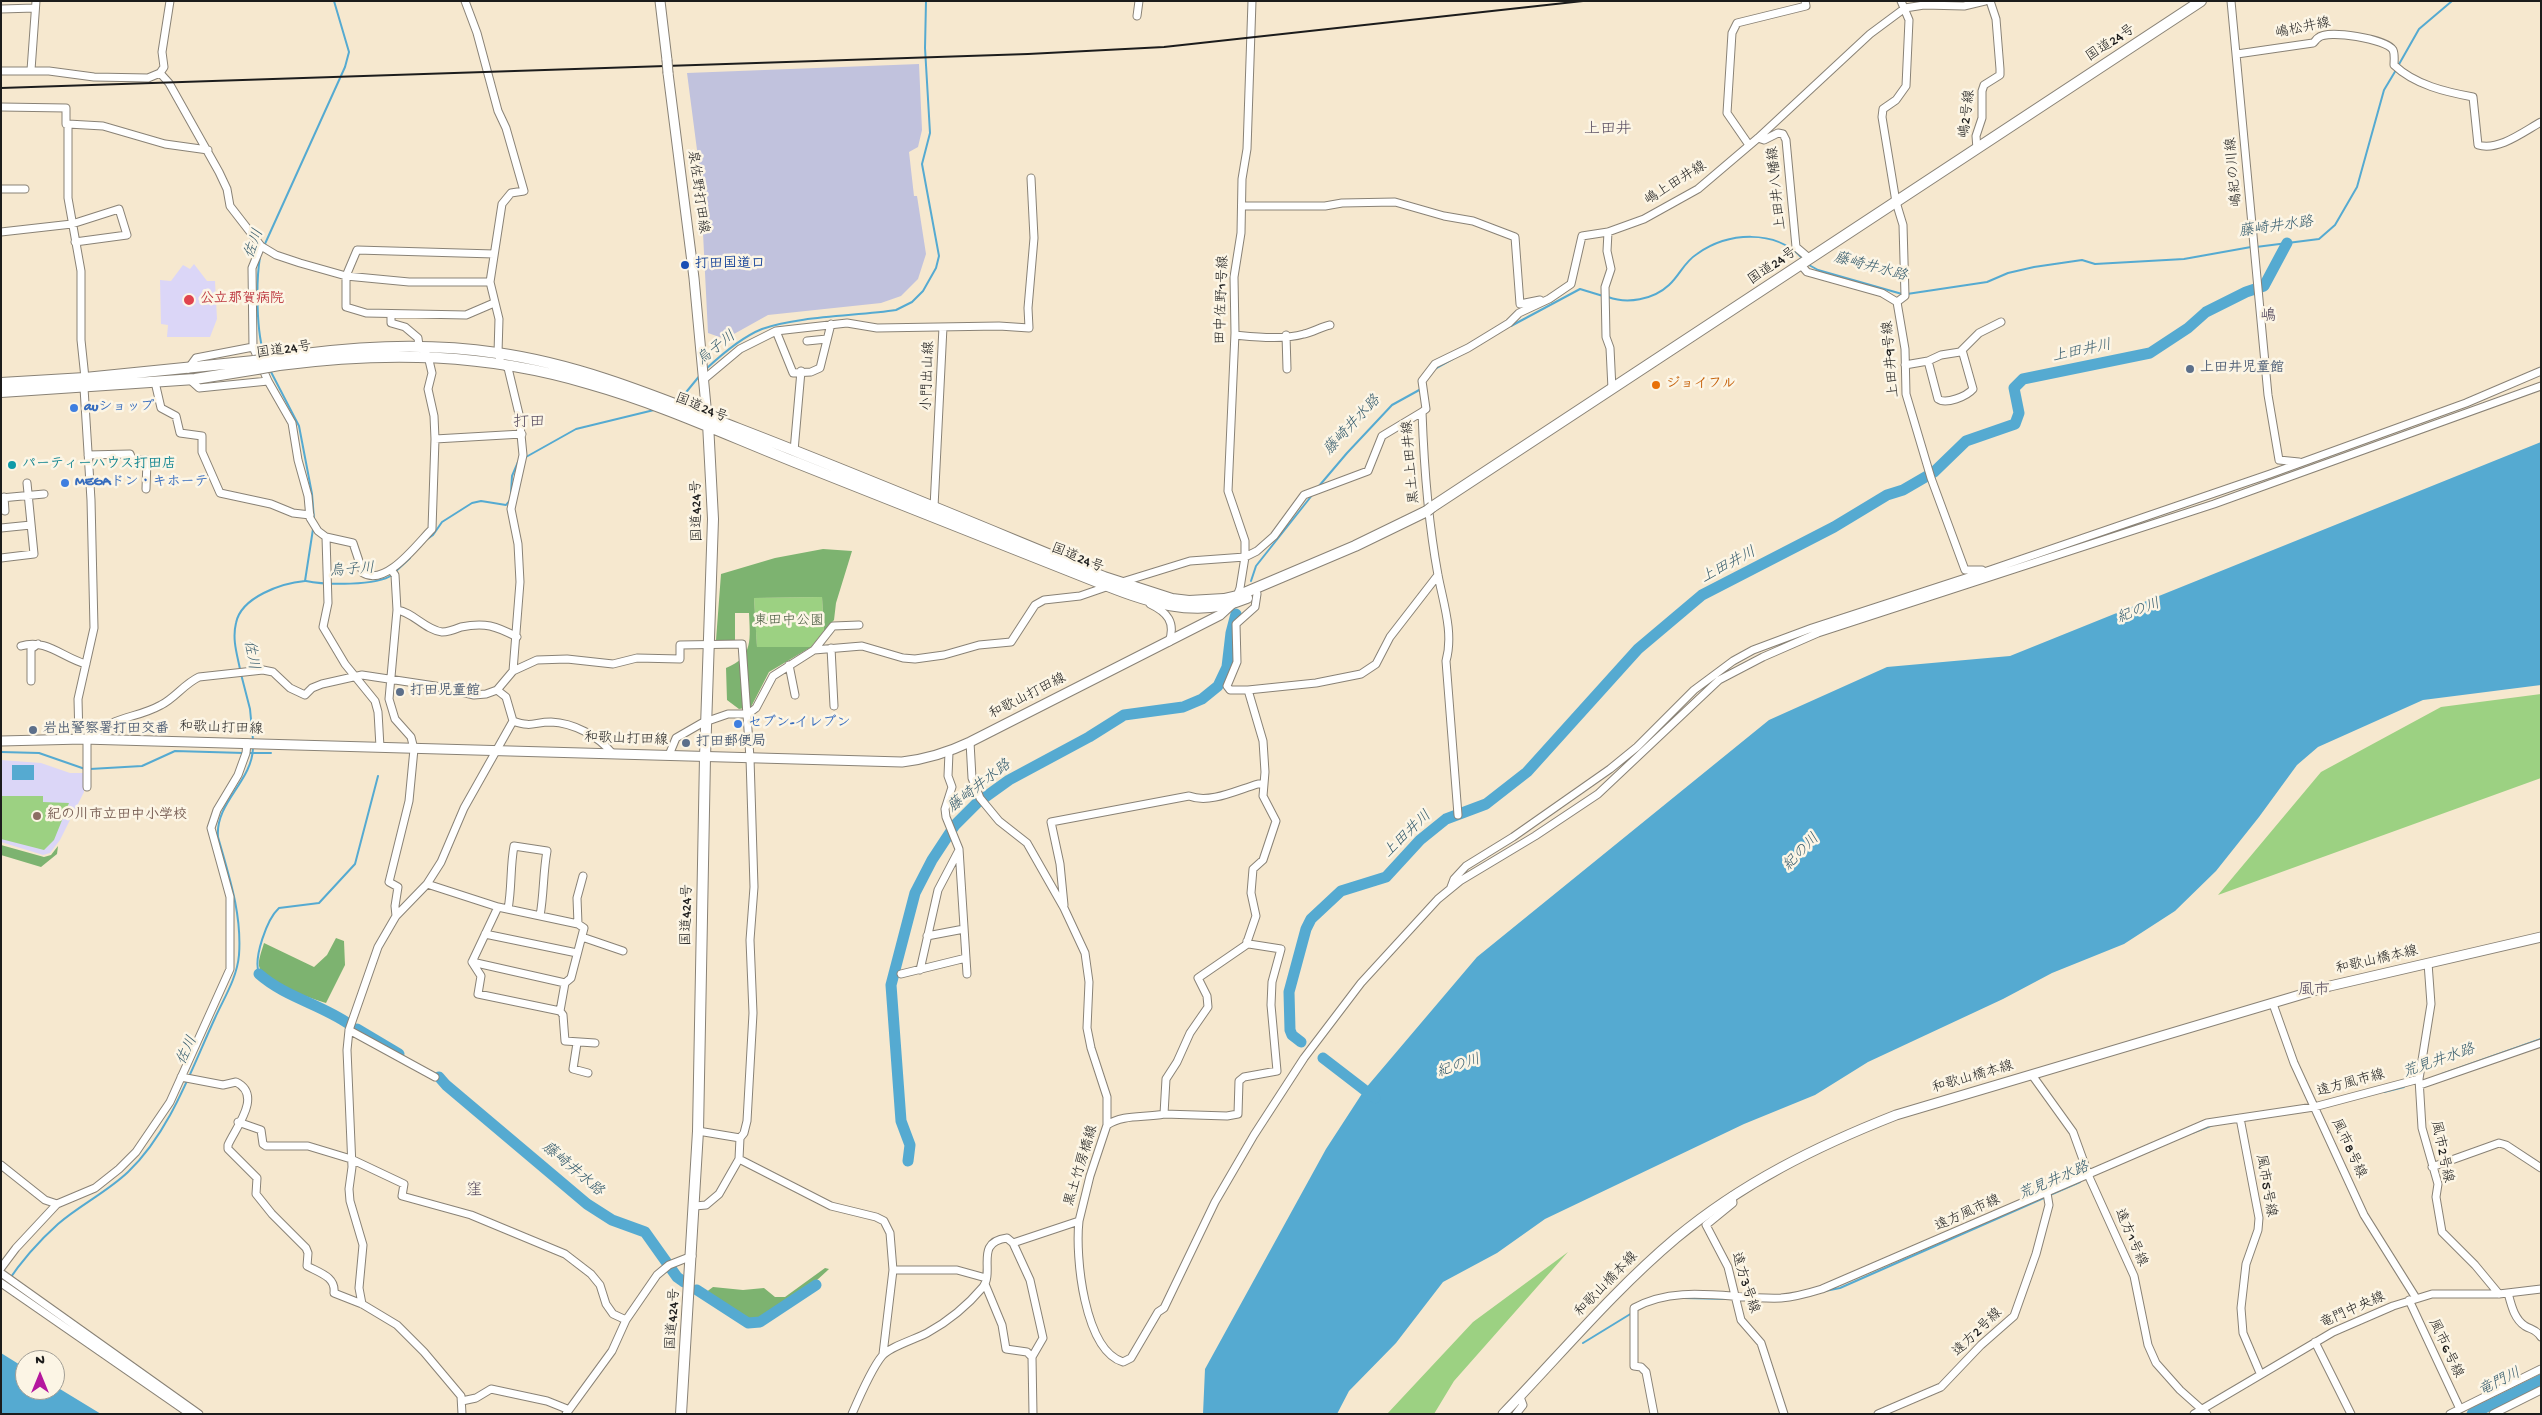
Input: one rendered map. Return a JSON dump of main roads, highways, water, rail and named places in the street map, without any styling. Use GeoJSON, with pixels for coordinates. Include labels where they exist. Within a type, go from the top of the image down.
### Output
{"type":"FeatureCollection","features":[{"type":"Feature","properties":{"kind":"highway","name":"国道24号"},"geometry":{"type":"LineString","coordinates":[[708,422],[794,451],[934,507],[1159,604],[1183,608],[1235,600],[1257,594],[1430,509],[1612,391],[2201,1]]}},
{"type":"Feature","properties":{"kind":"highway","name":"国道24号"},"geometry":{"type":"LineString","coordinates":[[277,362],[324,350],[419,346],[498,353],[572,368],[661,398],[673,408]]}},
{"type":"Feature","properties":{"kind":"highway","name":"国道24号"},"geometry":{"type":"LineString","coordinates":[[1,392],[188,374],[277,362],[360,356],[428,356],[501,363],[563,376],[652,404],[673,408],[1108,586],[1121,586]]}},
{"type":"Feature","properties":{"kind":"highway","name":"国道24号"},"geometry":{"type":"LineString","coordinates":[[1,383],[154,382],[188,374]]}},
{"type":"Feature","properties":{"kind":"highway","name":"国道424号"},"geometry":{"type":"LineString","coordinates":[[681,1414],[692,1256],[698,1131],[705,757],[713,519],[708,422]]}},
{"type":"Feature","properties":{"kind":"highway","name":"国道24号"},"geometry":{"type":"LineString","coordinates":[[1235,600],[1355,546]]}},
{"type":"Feature","properties":{"kind":"main road","name":"泉佐野打田線"},"geometry":{"type":"LineString","coordinates":[[660,1],[694,278],[701,368],[708,422]]}},
{"type":"Feature","properties":{"kind":"main road","name":"和歌山打田線"},"geometry":{"type":"LineString","coordinates":[[1,741],[86,739],[902,762],[926,759],[949,752],[970,742],[1220,615],[1235,600]]}},
{"type":"Feature","properties":{"kind":"main road","name":"和歌山橋本線"},"geometry":{"type":"LineString","coordinates":[[1503,1414],[1644,1266],[1683,1232],[1732,1196],[1833,1140],[1896,1115],[2330,986],[2541,937]]}},
{"type":"Feature","properties":{"kind":"water","name":"紀の川"},"geometry":{"type":"Polygon","coordinates":[[[2541,442],[2541,685],[2423,700],[2318,747],[2297,765],[2216,871],[2175,911],[2124,944],[2052,973],[2003,999],[1868,1062],[1815,1095],[1744,1124],[1545,1219],[1497,1253],[1443,1282],[1396,1343],[1349,1391],[1337,1414],[1203,1414],[1205,1369],[1326,1149],[1365,1089],[1477,957],[1769,720],[1887,667],[2010,656],[2541,442]]]}},
{"type":"Feature","properties":{"kind":"water"},"geometry":{"type":"Polygon","coordinates":[[[12,765],[34,765],[34,780],[12,780],[12,765]]]}},
{"type":"Feature","properties":{"kind":"water"},"geometry":{"type":"Polygon","coordinates":[[[1,1353],[15,1362],[15,1400],[65,1400],[65,1392],[101,1414],[1,1414],[1,1353]]]}},
{"type":"Feature","properties":{"kind":"waterway","name":"佐川"},"geometry":{"type":"LineString","coordinates":[[264,246],[345,67],[349,52],[334,1]]}},
{"type":"Feature","properties":{"kind":"waterway","name":"烏子川"},"geometry":{"type":"LineString","coordinates":[[706,369],[739,341],[762,329],[793,321],[896,310],[912,302],[923,291],[936,268],[939,256],[922,164],[930,133],[925,48],[926,1]]}},
{"type":"Feature","properties":{"kind":"waterway","name":"藤崎井水路"},"geometry":{"type":"LineString","coordinates":[[2398,66],[2419,29],[2452,1]]}},
{"type":"Feature","properties":{"kind":"waterway","name":"藤崎井水路"},"geometry":{"type":"LineString","coordinates":[[2256,247],[2319,239],[2335,225],[2357,187],[2384,90],[2396,70]]}},
{"type":"Feature","properties":{"kind":"waterway","name":"藤崎井水路"},"geometry":{"type":"LineString","coordinates":[[1608,297],[1631,300],[1655,294],[1669,285],[1697,254],[1723,241],[1737,238],[1765,238],[1779,242],[1802,258]]}},
{"type":"Feature","properties":{"kind":"waterway","name":"上田井川"},"geometry":{"type":"LineString","coordinates":[[1301,1042],[1292,1035],[1290,1030],[1289,992],[1306,929],[1311,919],[1341,891],[1386,877],[1420,840],[1446,819],[1486,804],[1527,772],[1638,649],[1702,595],[1834,527],[1887,495],[1903,490],[1934,472],[1966,441],[2015,424],[2019,413],[2014,388],[2023,379],[2150,353],[2188,328],[2206,312],[2246,292],[2264,286],[2287,243]]}},
{"type":"Feature","properties":{"kind":"waterway","name":"藤崎井水路"},"geometry":{"type":"LineString","coordinates":[[1907,294],[1987,282],[2008,273],[2082,260],[2095,264],[2184,259],[2251,247]]}},
{"type":"Feature","properties":{"kind":"waterway","name":"佐川"},"geometry":{"type":"LineString","coordinates":[[260,257],[258,307],[260,335],[265,357]]}},
{"type":"Feature","properties":{"kind":"waterway","name":"藤崎井水路"},"geometry":{"type":"LineString","coordinates":[[1809,265],[1818,270],[1902,294]]}},
{"type":"Feature","properties":{"kind":"waterway","name":"藤崎井水路"},"geometry":{"type":"LineString","coordinates":[[1511,326],[1580,289],[1603,296]]}},
{"type":"Feature","properties":{"kind":"waterway","name":"藤崎井水路"},"geometry":{"type":"LineString","coordinates":[[1435,369],[1453,359]]}},
{"type":"Feature","properties":{"kind":"waterway","name":"佐川"},"geometry":{"type":"LineString","coordinates":[[270,370],[299,426],[312,494],[314,519]]}},
{"type":"Feature","properties":{"kind":"waterway","name":"烏子川"},"geometry":{"type":"LineString","coordinates":[[674,400],[683,396],[701,374]]}},
{"type":"Feature","properties":{"kind":"waterway","name":"藤崎井水路"},"geometry":{"type":"LineString","coordinates":[[1319,486],[1392,405],[1421,389]]}},
{"type":"Feature","properties":{"kind":"waterway","name":"烏子川"},"geometry":{"type":"LineString","coordinates":[[526,457],[576,429],[654,410]]}},
{"type":"Feature","properties":{"kind":"waterway","name":"烏子川"},"geometry":{"type":"LineString","coordinates":[[511,493],[512,476],[518,462]]}},
{"type":"Feature","properties":{"kind":"waterway","name":"藤崎井水路"},"geometry":{"type":"LineString","coordinates":[[1251,581],[1256,566],[1313,494]]}},
{"type":"Feature","properties":{"kind":"waterway","name":"烏子川"},"geometry":{"type":"LineString","coordinates":[[426,540],[433,535],[442,522],[472,503],[481,501],[506,505],[510,500]]}},
{"type":"Feature","properties":{"kind":"waterway","name":"佐川"},"geometry":{"type":"LineString","coordinates":[[240,669],[235,646],[236,623],[239,614],[254,599],[264,593],[274,588],[305,581],[313,529]]}},
{"type":"Feature","properties":{"kind":"waterway","name":"烏子川"},"geometry":{"type":"LineString","coordinates":[[395,572],[410,558]]}},
{"type":"Feature","properties":{"kind":"waterway","name":"烏子川"},"geometry":{"type":"LineString","coordinates":[[306,581],[338,584],[363,583],[385,579],[392,575]]}},
{"type":"Feature","properties":{"kind":"waterway","name":"藤崎井水路"},"geometry":{"type":"LineString","coordinates":[[908,1161],[910,1145],[901,1121],[891,985],[915,893],[932,860],[955,825],[977,803],[1009,780],[1089,737],[1124,715],[1183,707],[1202,699],[1218,686],[1227,667],[1231,633],[1236,614]]}},
{"type":"Feature","properties":{"kind":"waterway","name":"佐川"},"geometry":{"type":"LineString","coordinates":[[241,674],[250,709],[253,740]]}},
{"type":"Feature","properties":{"kind":"waterway","name":"佐川"},"geometry":{"type":"LineString","coordinates":[[6,1284],[30,1252],[51,1231],[66,1217],[120,1179],[143,1156],[168,1119],[178,1100],[230,988],[238,963],[239,925],[237,910],[218,837],[219,825],[227,802],[247,771],[253,748]]}},
{"type":"Feature","properties":{"kind":"waterway"},"geometry":{"type":"LineString","coordinates":[[90,769],[142,766],[175,751],[244,753]]}},
{"type":"Feature","properties":{"kind":"waterway"},"geometry":{"type":"LineString","coordinates":[[1,752],[39,753],[85,769]]}},
{"type":"Feature","properties":{"kind":"waterway"},"geometry":{"type":"LineString","coordinates":[[249,753],[271,753]]}},
{"type":"Feature","properties":{"kind":"waterway"},"geometry":{"type":"LineString","coordinates":[[259,974],[258,958],[262,939],[274,913],[279,908],[319,903],[355,864],[378,776]]}},
{"type":"Feature","properties":{"kind":"waterway","name":"藤崎井水路"},"geometry":{"type":"LineString","coordinates":[[259,974],[280,989],[349,1024]]}},
{"type":"Feature","properties":{"kind":"waterway","name":"藤崎井水路"},"geometry":{"type":"LineString","coordinates":[[357,1029],[399,1054]]}},
{"type":"Feature","properties":{"kind":"waterway","name":"荒見井水路"},"geometry":{"type":"LineString","coordinates":[[2442,1074],[2541,1039]]}},
{"type":"Feature","properties":{"kind":"waterway","name":"上田井川"},"geometry":{"type":"LineString","coordinates":[[1323,1058],[1375,1098]]}},
{"type":"Feature","properties":{"kind":"waterway","name":"藤崎井水路"},"geometry":{"type":"LineString","coordinates":[[439,1077],[446,1085],[587,1204],[612,1220],[645,1232],[677,1277],[684,1282]]}},
{"type":"Feature","properties":{"kind":"waterway","name":"荒見井水路"},"geometry":{"type":"LineString","coordinates":[[2384,1092],[2404,1087]]}},
{"type":"Feature","properties":{"kind":"waterway","name":"荒見井水路"},"geometry":{"type":"LineString","coordinates":[[2192,1133],[2213,1125]]}},
{"type":"Feature","properties":{"kind":"waterway","name":"荒見井水路"},"geometry":{"type":"LineString","coordinates":[[2050,1195],[2080,1182]]}},
{"type":"Feature","properties":{"kind":"waterway","name":"荒見井水路"},"geometry":{"type":"LineString","coordinates":[[1825,1291],[1840,1288],[2046,1197]]}},
{"type":"Feature","properties":{"kind":"waterway","name":"藤崎井水路"},"geometry":{"type":"LineString","coordinates":[[697,1290],[748,1323],[760,1322],[816,1285]]}},
{"type":"Feature","properties":{"kind":"waterway","name":"荒見井水路"},"geometry":{"type":"LineString","coordinates":[[1684,1298],[1729,1299]]}},
{"type":"Feature","properties":{"kind":"waterway","name":"荒見井水路"},"geometry":{"type":"LineString","coordinates":[[1583,1343],[1632,1313]]}},
{"type":"Feature","properties":{"kind":"waterway","name":"竜門川"},"geometry":{"type":"LineString","coordinates":[[2472,1414],[2541,1380]]}},
{"type":"Feature","properties":{"kind":"railway"},"geometry":{"type":"LineString","coordinates":[[1,88],[1028,54],[1164,47],[1583,1]]}},
{"type":"Feature","properties":{"kind":"place","name":"打田国道口"},"geometry":{"type":"Point","coordinates":[685,265]}},
{"type":"Feature","properties":{"kind":"place","name":"公立那賀病院"},"geometry":{"type":"Point","coordinates":[189,300]}},
{"type":"Feature","properties":{"kind":"place","name":"上田井児童館"},"geometry":{"type":"Point","coordinates":[2190,369]}},
{"type":"Feature","properties":{"kind":"place","name":"ジョイフル"},"geometry":{"type":"Point","coordinates":[1656,385]}},
{"type":"Feature","properties":{"kind":"place","name":"auショップ"},"geometry":{"type":"Point","coordinates":[74,408]}},
{"type":"Feature","properties":{"kind":"place","name":"パーティーハウス打田店"},"geometry":{"type":"Point","coordinates":[12,465]}},
{"type":"Feature","properties":{"kind":"place","name":"MEGAドン・キホーテ"},"geometry":{"type":"Point","coordinates":[65,483]}},
{"type":"Feature","properties":{"kind":"place","name":"打田児童館"},"geometry":{"type":"Point","coordinates":[400,692]}},
{"type":"Feature","properties":{"kind":"place","name":"セブン-イレブン"},"geometry":{"type":"Point","coordinates":[738,724]}},
{"type":"Feature","properties":{"kind":"place","name":"岩出警察署打田交番"},"geometry":{"type":"Point","coordinates":[33,730]}},
{"type":"Feature","properties":{"kind":"place","name":"打田郵便局"},"geometry":{"type":"Point","coordinates":[686,743]}},
{"type":"Feature","properties":{"kind":"place","name":"紀の川市立田中小学校"},"geometry":{"type":"Point","coordinates":[37,816]}},
{"type":"Feature","properties":{"kind":"district","name":"上田井"},"geometry":{"type":"Point","coordinates":[1608,131]}},
{"type":"Feature","properties":{"kind":"district","name":"嶋"},"geometry":{"type":"Point","coordinates":[2268,318]}},
{"type":"Feature","properties":{"kind":"district","name":"打田"},"geometry":{"type":"Point","coordinates":[529,424]}},
{"type":"Feature","properties":{"kind":"district","name":"風市"},"geometry":{"type":"Point","coordinates":[2314,992]}},
{"type":"Feature","properties":{"kind":"district","name":"窪"},"geometry":{"type":"Point","coordinates":[474,1192]}},
{"type":"Feature","properties":{"kind":"park label","name":"東田中公園"},"geometry":{"type":"Point","coordinates":[789,622]}}]}
